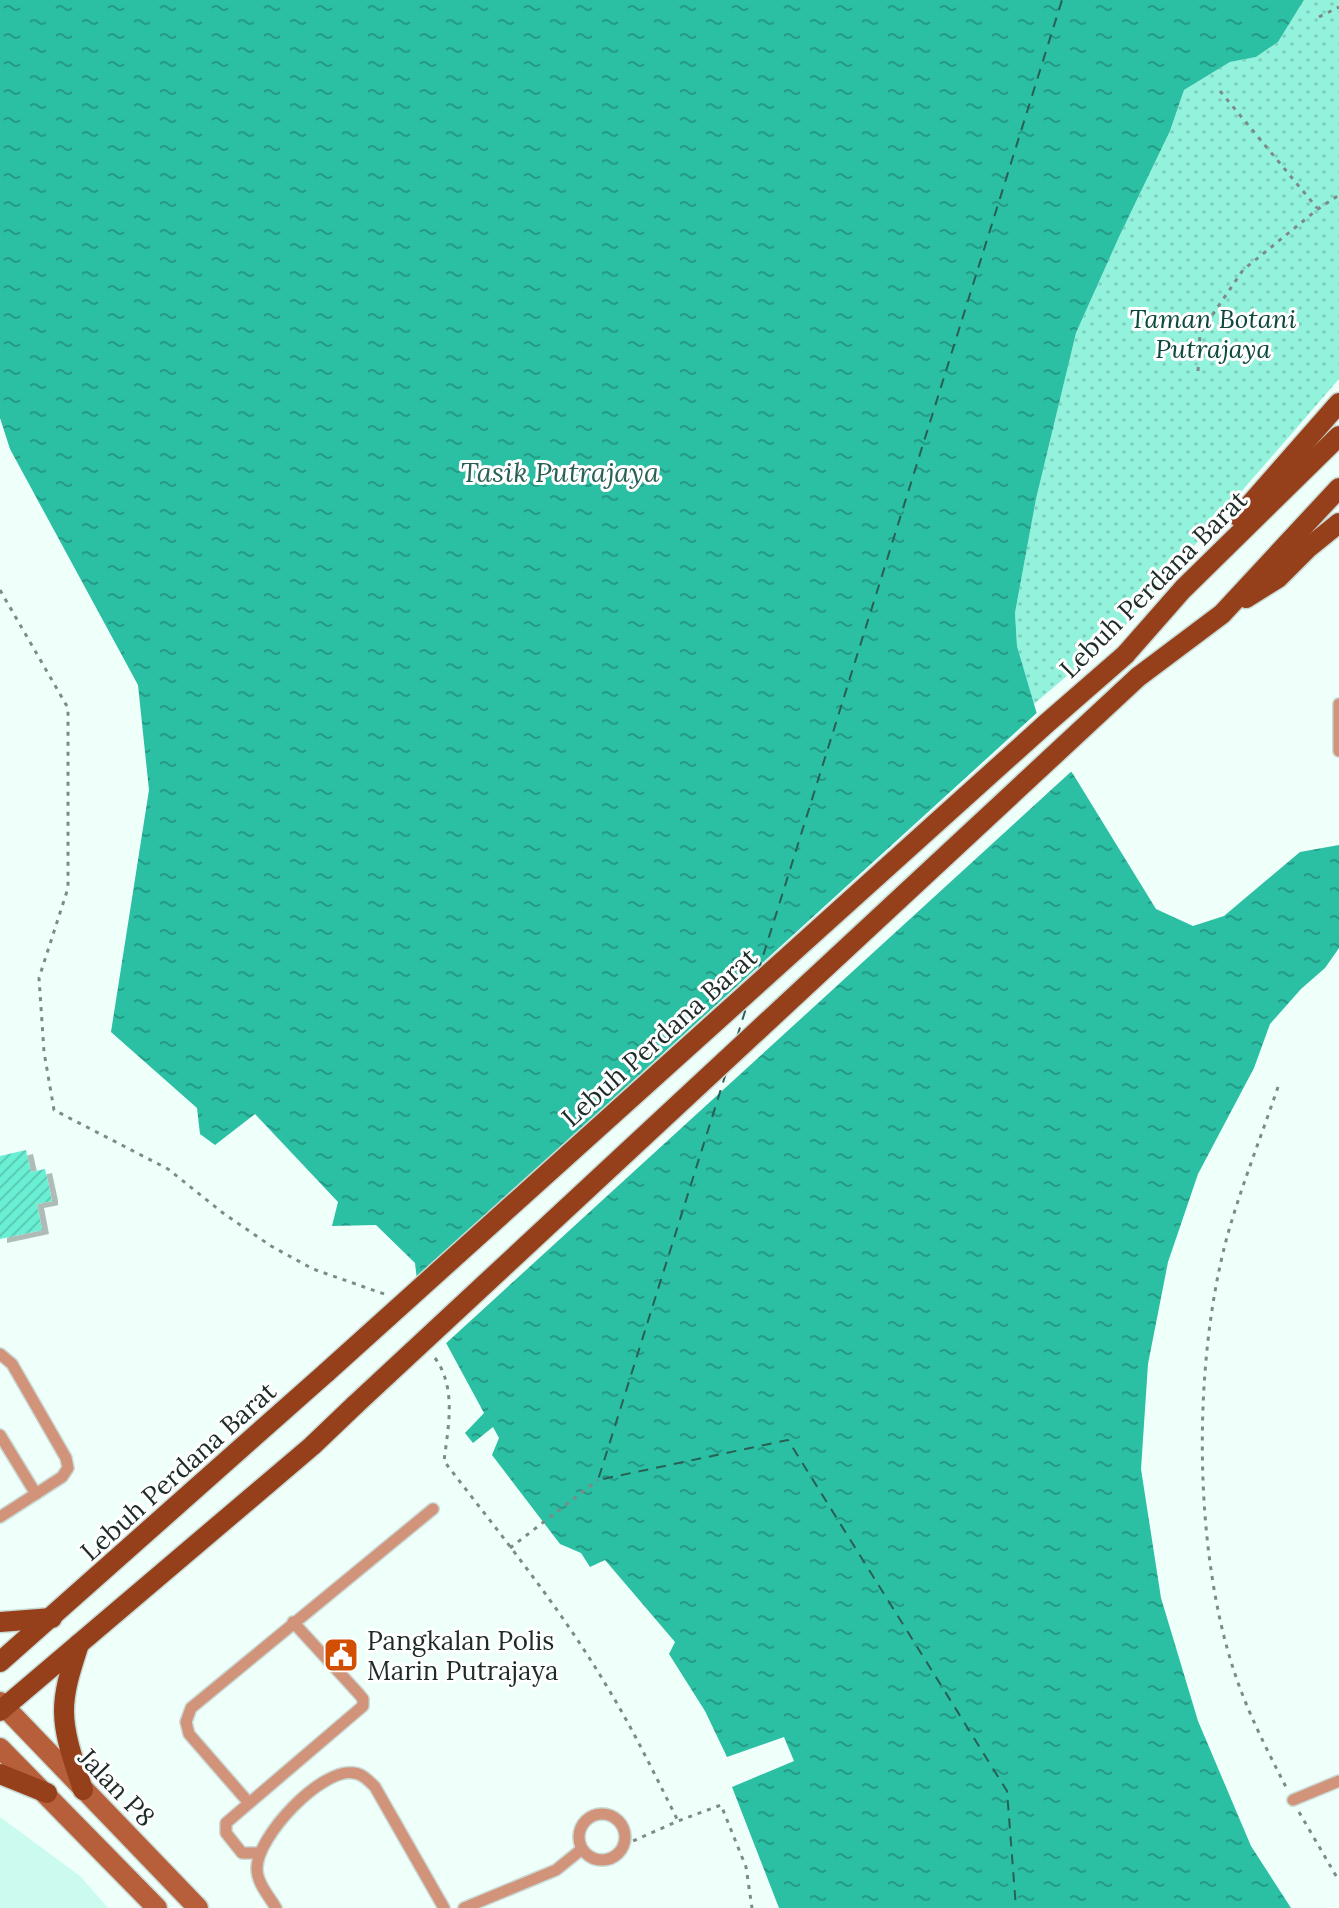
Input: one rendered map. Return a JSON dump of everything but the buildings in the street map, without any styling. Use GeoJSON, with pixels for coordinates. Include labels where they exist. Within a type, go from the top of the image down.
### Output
{"type":"FeatureCollection","features":[{"type":"Feature","properties":{"kind":"main road"},"geometry":{"type":"LineString","coordinates":[[1183,589],[1232,526],[1339,403]]}},
{"type":"Feature","properties":{"kind":"main road","name":"Lebuh Perdana Barat"},"geometry":{"type":"LineString","coordinates":[[0,1662],[1125,655],[1183,589],[1339,436]]}},
{"type":"Feature","properties":{"kind":"main road","name":"Lebuh Perdana Barat"},"geometry":{"type":"LineString","coordinates":[[1,1707],[312,1446],[1138,677],[1222,614],[1339,488]]}},
{"type":"Feature","properties":{"kind":"main road"},"geometry":{"type":"LineString","coordinates":[[1222,614],[1278,578],[1339,523]]}},
{"type":"Feature","properties":{"kind":"main road"},"geometry":{"type":"LineString","coordinates":[[0,1622],[52,1618]]}},
{"type":"Feature","properties":{"kind":"main road"},"geometry":{"type":"LineString","coordinates":[[79,1644],[66,1686],[63,1712],[68,1742],[83,1790]]}},
{"type":"Feature","properties":{"kind":"main road"},"geometry":{"type":"LineString","coordinates":[[0,1774],[47,1793]]}},
{"type":"Feature","properties":{"kind":"street","name":"Jalan P8"},"geometry":{"type":"LineString","coordinates":[[1,1707],[198,1908]]}},
{"type":"Feature","properties":{"kind":"street"},"geometry":{"type":"LineString","coordinates":[[0,1748],[157,1908]]}},
{"type":"Feature","properties":{"kind":"lane"},"geometry":{"type":"LineString","coordinates":[[1339,704],[1339,751]]}},
{"type":"Feature","properties":{"kind":"lane"},"geometry":{"type":"LineString","coordinates":[[0,1354],[12,1364],[66,1458],[68,1468],[62,1477],[0,1517]]}},
{"type":"Feature","properties":{"kind":"lane"},"geometry":{"type":"LineString","coordinates":[[0,1371],[12,1364]]}},
{"type":"Feature","properties":{"kind":"lane"},"geometry":{"type":"LineString","coordinates":[[0,1435],[36,1494]]}},
{"type":"Feature","properties":{"kind":"lane"},"geometry":{"type":"LineString","coordinates":[[249,1803],[189,1734],[186,1722],[191,1708],[433,1509]]}},
{"type":"Feature","properties":{"kind":"lane"},"geometry":{"type":"LineString","coordinates":[[259,1853],[242,1853],[226,1833],[226,1823],[363,1706],[359,1694],[293,1622]]}},
{"type":"Feature","properties":{"kind":"lane"},"geometry":{"type":"LineString","coordinates":[[276,1908],[258,1879],[256,1866],[259,1853],[281,1818],[324,1782],[339,1774],[354,1773],[366,1778],[375,1787],[444,1908]]}},
{"type":"Feature","properties":{"kind":"lane"},"geometry":{"type":"LineString","coordinates":[[1293,1800],[1339,1781]]}},
{"type":"Feature","properties":{"kind":"lane"},"geometry":{"type":"LineString","coordinates":[[596,1814],[612,1816],[619,1821],[626,1837],[624,1845],[613,1858],[604,1860],[588,1856],[582,1849],[579,1833],[588,1818],[596,1814]]}},
{"type":"Feature","properties":{"kind":"lane"},"geometry":{"type":"LineString","coordinates":[[464,1908],[556,1870],[582,1849]]}},
{"type":"Feature","properties":{"kind":"path"},"geometry":{"type":"LineString","coordinates":[[1319,17],[1339,7]]}},
{"type":"Feature","properties":{"kind":"path"},"geometry":{"type":"LineString","coordinates":[[1220,91],[1318,209]]}},
{"type":"Feature","properties":{"kind":"path"},"geometry":{"type":"LineString","coordinates":[[1198,371],[1200,333],[1243,270],[1339,195]]}},
{"type":"Feature","properties":{"kind":"path"},"geometry":{"type":"LineString","coordinates":[[0,590],[68,708],[68,888],[39,978],[44,1052],[54,1110],[168,1169],[223,1213],[281,1252],[313,1269],[386,1293],[395,1305]]}},
{"type":"Feature","properties":{"kind":"path"},"geometry":{"type":"LineString","coordinates":[[1278,1087],[1227,1238],[1215,1303],[1204,1402],[1204,1491],[1209,1556],[1219,1614],[1235,1672],[1264,1742],[1339,1881]]}},
{"type":"Feature","properties":{"kind":"path"},"geometry":{"type":"LineString","coordinates":[[431,1353],[440,1365],[451,1402],[444,1461],[605,1682],[678,1821]]}},
{"type":"Feature","properties":{"kind":"path"},"geometry":{"type":"LineString","coordinates":[[510,1548],[598,1480]]}},
{"type":"Feature","properties":{"kind":"path"},"geometry":{"type":"LineString","coordinates":[[624,1845],[721,1805],[746,1867],[752,1908]]}},
{"type":"Feature","properties":{"kind":"shaded area"},"geometry":{"type":"Polygon","coordinates":[[[0,1817],[80,1876],[108,1908],[0,1908],[0,1817]]]}},
{"type":"Feature","properties":{"kind":"green space","name":"Taman Botani Putrajaya"},"geometry":{"type":"Polygon","coordinates":[[[1304,0],[1339,0],[1339,379],[1122,629],[1034,704],[1017,646],[1015,613],[1036,499],[1076,333],[1170,131],[1184,90],[1230,62],[1256,57],[1278,42],[1304,0]]]}},
{"type":"Feature","properties":{"kind":"water","name":"Tasik Putrajaya"},"geometry":{"type":"Polygon","coordinates":[[[0,0],[1304,0],[1278,42],[1256,57],[1230,62],[1184,90],[1170,131],[1076,333],[1036,499],[1015,613],[1017,646],[1044,738],[1073,774],[1156,909],[1193,926],[1224,916],[1300,852],[1339,845],[1339,948],[1325,968],[1301,989],[1270,1024],[1254,1068],[1198,1174],[1168,1262],[1148,1364],[1141,1469],[1161,1598],[1198,1721],[1251,1846],[1291,1908],[779,1908],[732,1787],[794,1761],[784,1737],[727,1757],[705,1711],[669,1654],[675,1642],[605,1560],[590,1567],[581,1553],[560,1544],[492,1455],[499,1438],[493,1427],[473,1443],[465,1433],[484,1413],[445,1341],[421,1314],[415,1263],[376,1225],[332,1226],[338,1202],[255,1114],[215,1145],[200,1134],[197,1108],[111,1032],[149,790],[138,685],[10,449],[0,418],[0,0]]]}},
{"type":"Feature","properties":{"kind":"pier"},"geometry":{"type":"Polygon","coordinates":[[[1040,710],[1048,737],[1074,769],[443,1346],[418,1315],[413,1281],[1040,710]]]}},
{"type":"Feature","properties":{"kind":"ferry route"},"geometry":{"type":"LineString","coordinates":[[758,972],[1062,0]]}},
{"type":"Feature","properties":{"kind":"ferry route"},"geometry":{"type":"LineString","coordinates":[[737,1037],[747,1005]]}},
{"type":"Feature","properties":{"kind":"ferry route"},"geometry":{"type":"LineString","coordinates":[[726,1073],[598,1480],[788,1440],[1007,1791],[1016,1908]]}},
{"type":"Feature","properties":{"kind":"place","name":"Pangkalan Polis Marin Putrajaya"},"geometry":{"type":"Point","coordinates":[341,1655]}}]}
